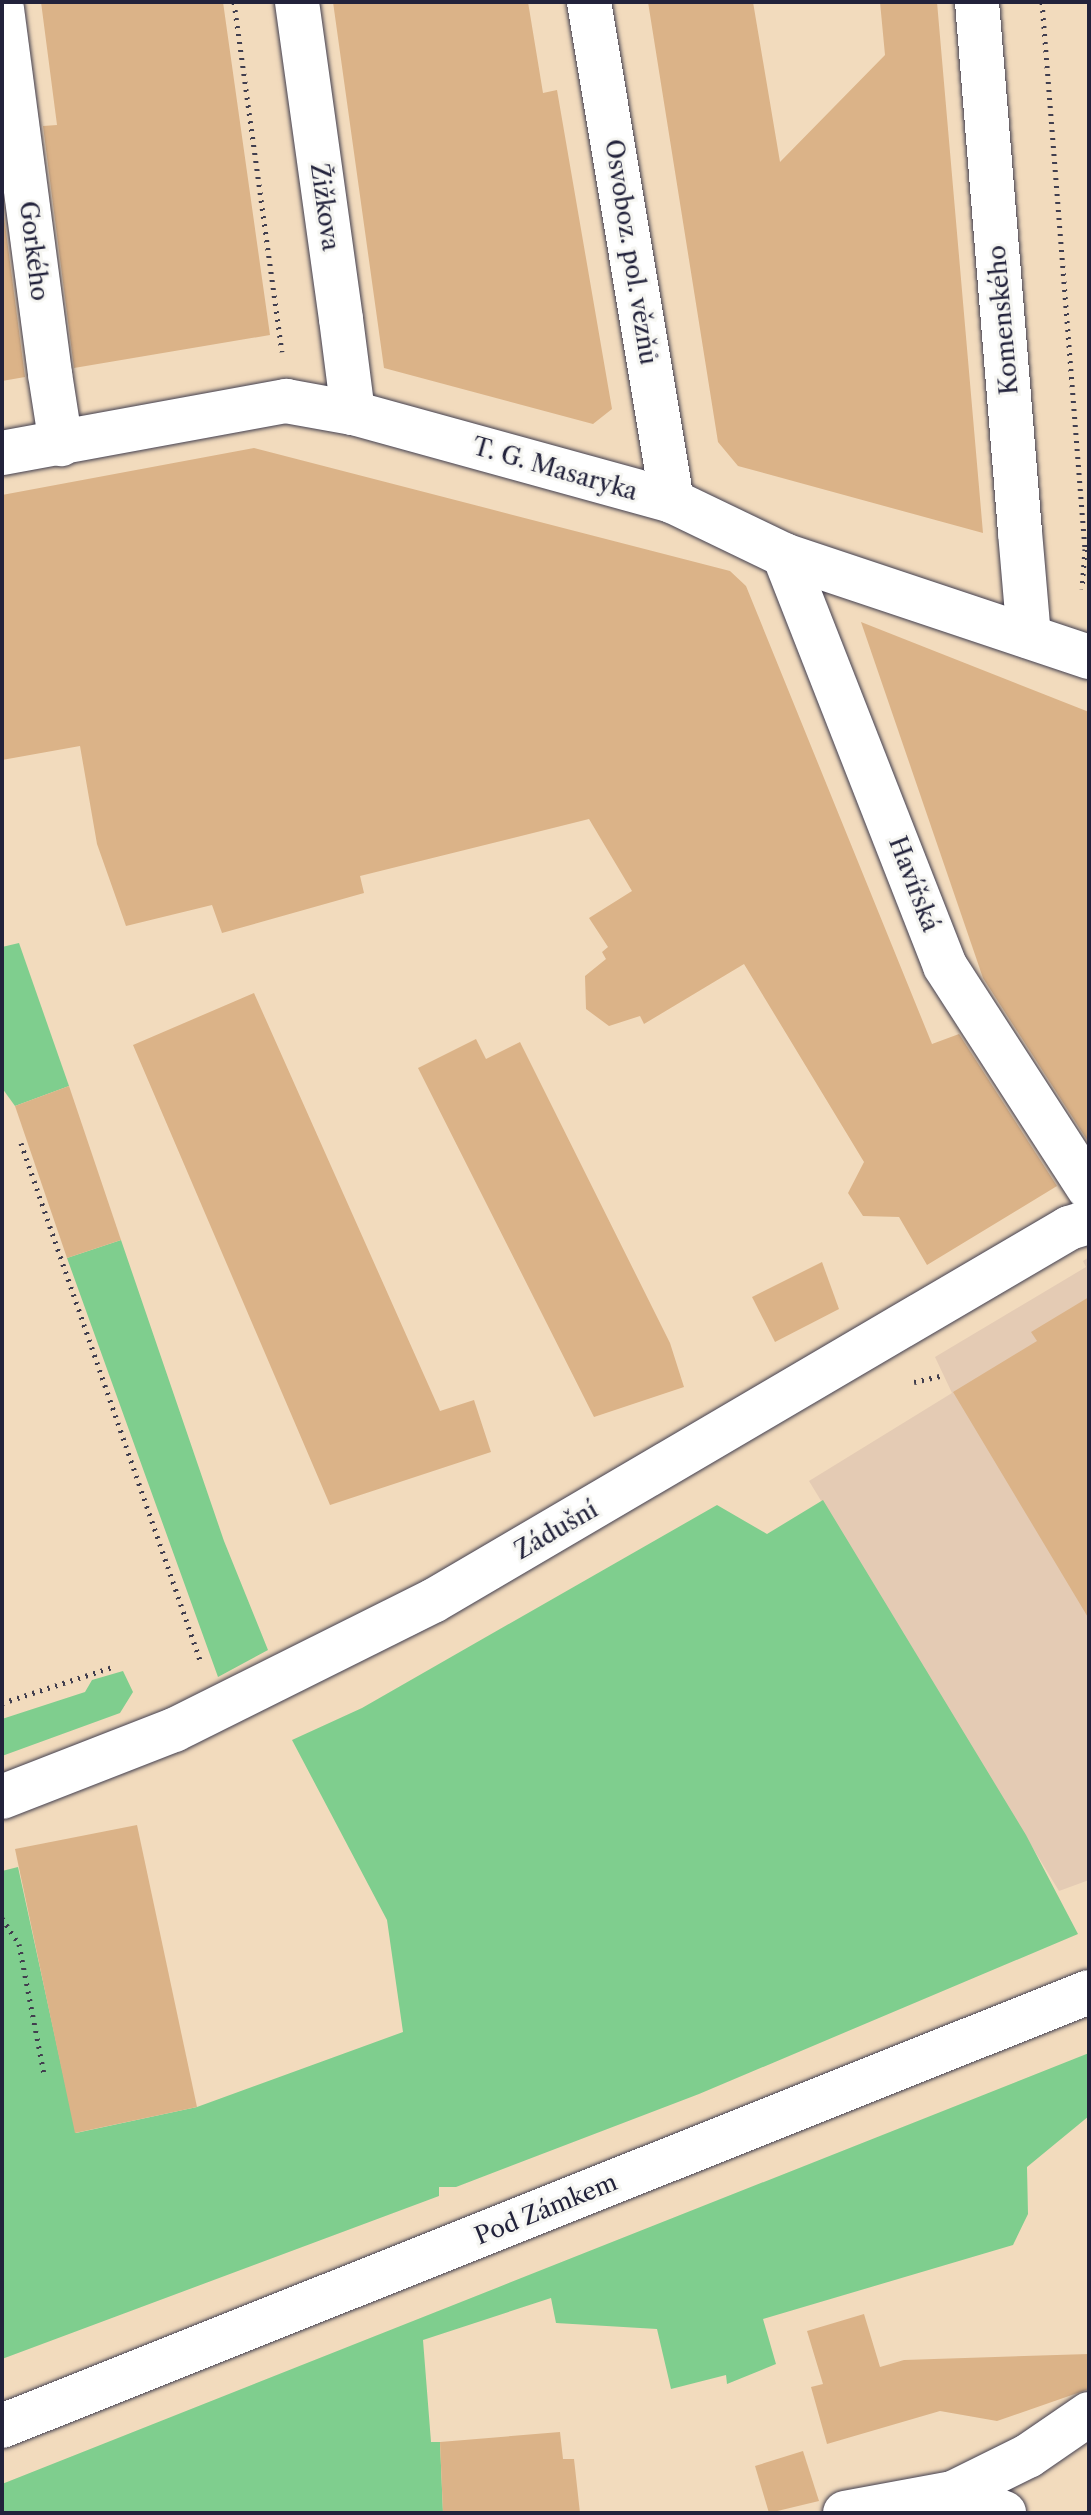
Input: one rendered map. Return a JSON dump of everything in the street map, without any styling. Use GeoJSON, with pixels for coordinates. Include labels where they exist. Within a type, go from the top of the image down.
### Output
{"type":"FeatureCollection","features":[{"type":"Feature","properties":{"kind":"street","name":"Žižkova"},"geometry":{"type":"LineString","coordinates":[[297,2],[353,413]]}},
{"type":"Feature","properties":{"kind":"street","name":"Osvoboz. pol. vězňů"},"geometry":{"type":"LineString","coordinates":[[589,2],[672,501]]}},
{"type":"Feature","properties":{"kind":"street","name":"Komenského"},"geometry":{"type":"LineString","coordinates":[[977,2],[1029,637]]}},
{"type":"Feature","properties":{"kind":"street","name":"Gorkého"},"geometry":{"type":"LineString","coordinates":[[2,9],[61,444]]}},
{"type":"Feature","properties":{"kind":"street","name":"T. G. Masaryka"},"geometry":{"type":"LineString","coordinates":[[2,453],[286,401],[353,413],[672,501],[784,555],[1089,657]]}},
{"type":"Feature","properties":{"kind":"street","name":"Havířská"},"geometry":{"type":"LineString","coordinates":[[784,555],[945,966],[1089,1189]]}},
{"type":"Feature","properties":{"kind":"street","name":"Zádušní"},"geometry":{"type":"LineString","coordinates":[[2,1797],[218,1709],[446,1593],[1069,1228],[1089,1222]]}},
{"type":"Feature","properties":{"kind":"street","name":"Pod Zámkem"},"geometry":{"type":"LineString","coordinates":[[2,2426],[1089,1992]]}},
{"type":"Feature","properties":{"kind":"street"},"geometry":{"type":"LineString","coordinates":[[845,2513],[953,2493],[1028,2456],[1089,2414]]}},
{"type":"Feature","properties":{"kind":"street"},"geometry":{"type":"LineString","coordinates":[[953,2493],[1004,2513]]}},
{"type":"Feature","properties":{"kind":"path"},"geometry":{"type":"LineString","coordinates":[[234,2],[286,401]]}},
{"type":"Feature","properties":{"kind":"path"},"geometry":{"type":"LineString","coordinates":[[1042,2],[1085,549],[1082,589]]}},
{"type":"Feature","properties":{"kind":"path"},"geometry":{"type":"LineString","coordinates":[[21,1143],[218,1709]]}},
{"type":"Feature","properties":{"kind":"path"},"geometry":{"type":"LineString","coordinates":[[2,1703],[115,1666]]}},
{"type":"Feature","properties":{"kind":"path"},"geometry":{"type":"LineString","coordinates":[[2,1918],[19,1944],[44,2074]]}},
{"type":"Feature","properties":{"kind":"shaded area"},"geometry":{"type":"Polygon","coordinates":[[[1089,1257],[1089,1880],[1059,1891],[809,1481],[952,1393],[935,1357],[1086,1267],[1083,1261],[1089,1257]]]}},
{"type":"Feature","properties":{"kind":"green space"},"geometry":{"type":"Polygon","coordinates":[[[19,943],[69,1086],[15,1106],[2,1088],[2,947],[19,943]]]}},
{"type":"Feature","properties":{"kind":"green space"},"geometry":{"type":"Polygon","coordinates":[[[121,1240],[224,1541],[268,1650],[218,1677],[67,1258],[121,1240]]]}},
{"type":"Feature","properties":{"kind":"green space"},"geometry":{"type":"Polygon","coordinates":[[[823,1500],[1026,1835],[1078,1934],[699,2094],[456,2187],[439,2187],[439,2196],[2,2359],[2,1871],[18,1867],[76,2133],[197,2107],[403,2032],[387,1920],[292,1740],[362,1708],[717,1505],[767,1534],[823,1500]]]}},
{"type":"Feature","properties":{"kind":"green space"},"geometry":{"type":"Polygon","coordinates":[[[123,1671],[133,1692],[120,1713],[2,1756],[2,1719],[85,1692],[92,1680],[123,1671]]]}},
{"type":"Feature","properties":{"kind":"green space"},"geometry":{"type":"Polygon","coordinates":[[[1089,2053],[1089,2116],[1027,2167],[1028,2214],[1013,2245],[763,2319],[776,2364],[727,2384],[726,2375],[671,2389],[657,2329],[556,2323],[551,2298],[423,2340],[431,2442],[440,2442],[443,2513],[2,2513],[2,2484],[1089,2053]]]}},
{"type":"Feature","properties":{"kind":"building"},"geometry":{"type":"Polygon","coordinates":[[[41,2],[223,2],[270,335],[74,368],[43,126],[57,125],[41,2]]]}},
{"type":"Feature","properties":{"kind":"building"},"geometry":{"type":"Polygon","coordinates":[[[333,2],[528,2],[543,93],[557,90],[612,409],[593,424],[384,368],[333,2]]]}},
{"type":"Feature","properties":{"kind":"building"},"geometry":{"type":"Polygon","coordinates":[[[648,2],[753,2],[780,162],[885,55],[880,2],[937,2],[983,533],[738,466],[718,442],[648,2]]]}},
{"type":"Feature","properties":{"kind":"building"},"geometry":{"type":"Polygon","coordinates":[[[2,201],[25,377],[2,381],[2,201]]]}},
{"type":"Feature","properties":{"kind":"building"},"geometry":{"type":"Polygon","coordinates":[[[254,448],[730,571],[746,586],[932,1044],[959,1034],[1057,1186],[927,1265],[899,1217],[863,1216],[848,1193],[864,1162],[744,964],[644,1024],[640,1016],[609,1026],[586,1009],[585,976],[606,959],[602,952],[608,947],[589,918],[632,891],[589,819],[360,876],[364,893],[222,933],[212,905],[126,926],[97,844],[80,746],[2,760],[2,495],[254,448]]]}},
{"type":"Feature","properties":{"kind":"building"},"geometry":{"type":"Polygon","coordinates":[[[861,622],[1089,712],[1089,1143],[983,978],[861,622]]]}},
{"type":"Feature","properties":{"kind":"building"},"geometry":{"type":"Polygon","coordinates":[[[254,993],[440,1411],[474,1400],[491,1452],[330,1505],[133,1045],[254,993]]]}},
{"type":"Feature","properties":{"kind":"building"},"geometry":{"type":"Polygon","coordinates":[[[476,1039],[486,1059],[520,1042],[670,1343],[684,1387],[594,1417],[418,1068],[476,1039]]]}},
{"type":"Feature","properties":{"kind":"building"},"geometry":{"type":"Polygon","coordinates":[[[69,1086],[121,1240],[67,1258],[15,1106],[69,1086]]]}},
{"type":"Feature","properties":{"kind":"building"},"geometry":{"type":"Polygon","coordinates":[[[822,1262],[839,1309],[775,1342],[752,1297],[822,1262]]]}},
{"type":"Feature","properties":{"kind":"building"},"geometry":{"type":"Polygon","coordinates":[[[1089,1297],[1089,1619],[953,1392],[1037,1341],[1031,1332],[1089,1297]]]}},
{"type":"Feature","properties":{"kind":"building"},"geometry":{"type":"Polygon","coordinates":[[[137,1825],[197,2107],[75,2133],[15,1849],[137,1825]]]}},
{"type":"Feature","properties":{"kind":"building"},"geometry":{"type":"Polygon","coordinates":[[[864,2314],[880,2367],[904,2360],[1089,2354],[1089,2389],[997,2421],[940,2411],[827,2444],[811,2387],[823,2384],[807,2331],[864,2314]]]}},
{"type":"Feature","properties":{"kind":"building"},"geometry":{"type":"Polygon","coordinates":[[[560,2432],[563,2459],[574,2459],[580,2513],[443,2513],[440,2442],[560,2432]]]}},
{"type":"Feature","properties":{"kind":"building"},"geometry":{"type":"Polygon","coordinates":[[[803,2451],[819,2501],[769,2513],[755,2466],[803,2451]]]}}]}
